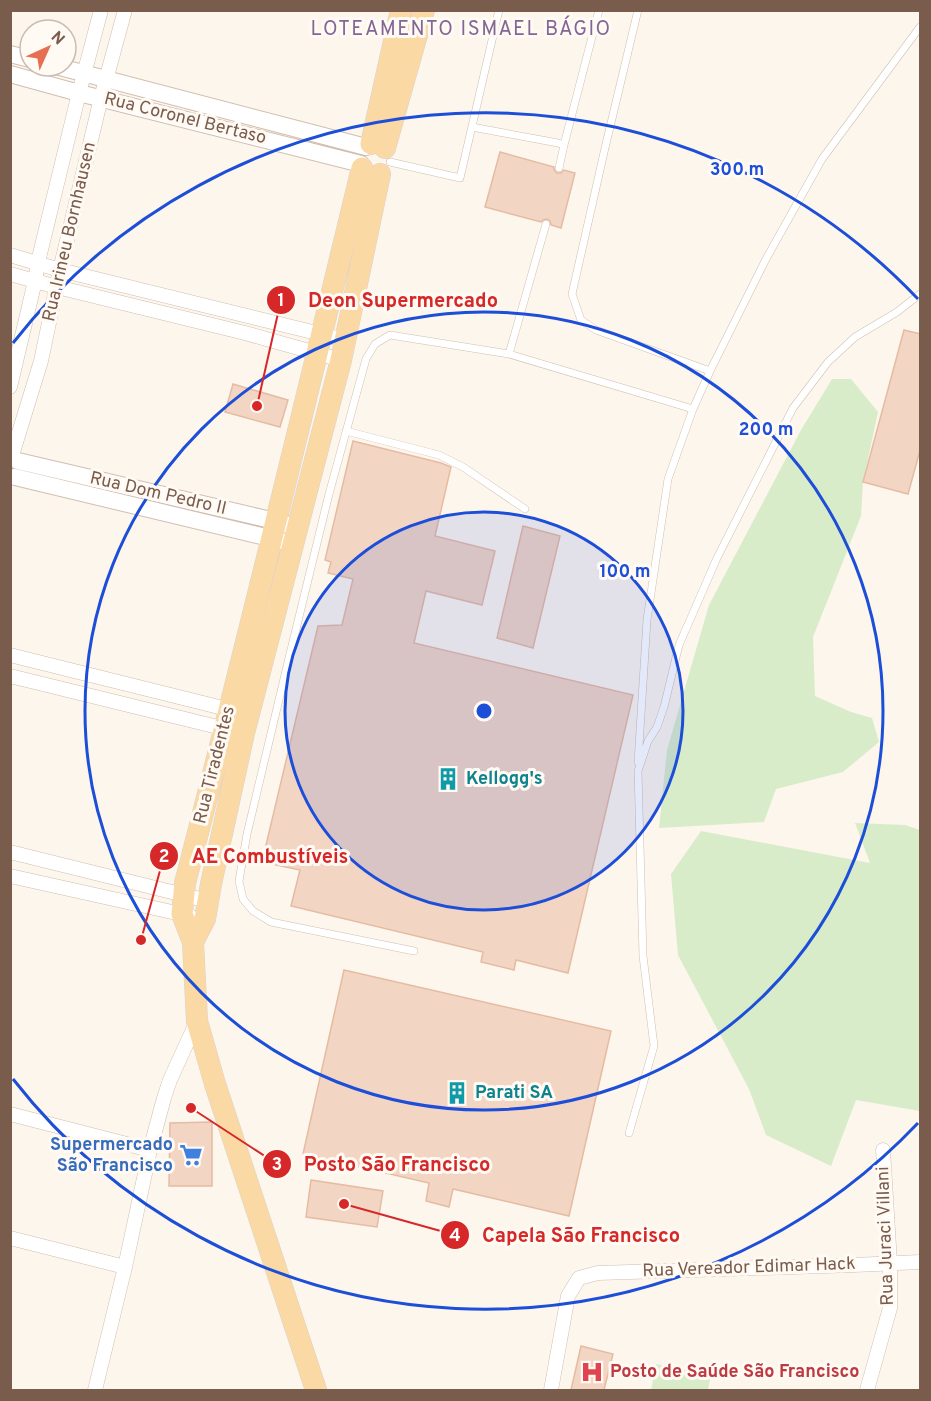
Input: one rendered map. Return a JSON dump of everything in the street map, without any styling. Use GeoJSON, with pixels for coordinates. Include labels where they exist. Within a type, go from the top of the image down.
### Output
{"type":"FeatureCollection","features":[{"type":"Feature","properties":{"kind":"main road","name":"Rua Tiradentes"},"geometry":{"type":"LineString","coordinates":[[183,905],[185,883],[296,536],[343,350],[401,10]]}},
{"type":"Feature","properties":{"kind":"main road","name":"Rua Tiradentes"},"geometry":{"type":"LineString","coordinates":[[192,942],[207,910],[236,722],[273,530],[320,344],[374,158],[424,10]]}},
{"type":"Feature","properties":{"kind":"main road"},"geometry":{"type":"LineString","coordinates":[[183,905],[192,942],[197,1021],[215,1084],[316,1390]]}},
{"type":"Feature","properties":{"kind":"street","name":"Rua Irineu Bornhausen"},"geometry":{"type":"LineString","coordinates":[[10,387],[38,262],[101,10]]}},
{"type":"Feature","properties":{"kind":"street","name":"Rua Irineu Bornhausen"},"geometry":{"type":"LineString","coordinates":[[13,464],[41,361],[101,98],[125,10]]}},
{"type":"Feature","properties":{"kind":"street","name":"Rua Coronel Bertaso"},"geometry":{"type":"LineString","coordinates":[[78,72],[235,113],[374,158]]}},
{"type":"Feature","properties":{"kind":"street","name":"Rua Coronel Bertaso"},"geometry":{"type":"LineString","coordinates":[[10,74],[231,131],[374,158]]}},
{"type":"Feature","properties":{"kind":"street"},"geometry":{"type":"LineString","coordinates":[[231,131],[235,113]]}},
{"type":"Feature","properties":{"kind":"street"},"geometry":{"type":"LineString","coordinates":[[10,255],[60,270],[246,315],[320,344],[343,350]]}},
{"type":"Feature","properties":{"kind":"street"},"geometry":{"type":"LineString","coordinates":[[10,274],[244,333],[320,344],[343,350]]}},
{"type":"Feature","properties":{"kind":"street"},"geometry":{"type":"LineString","coordinates":[[244,333],[246,315]]}},
{"type":"Feature","properties":{"kind":"street"},"geometry":{"type":"LineString","coordinates":[[17,355],[41,361]]}},
{"type":"Feature","properties":{"kind":"street","name":"Rua Dom Pedro II"},"geometry":{"type":"LineString","coordinates":[[13,464],[296,536]]}},
{"type":"Feature","properties":{"kind":"street"},"geometry":{"type":"LineString","coordinates":[[10,655],[137,686],[236,722]]}},
{"type":"Feature","properties":{"kind":"street"},"geometry":{"type":"LineString","coordinates":[[10,676],[131,706],[236,722]]}},
{"type":"Feature","properties":{"kind":"street"},"geometry":{"type":"LineString","coordinates":[[131,706],[137,686]]}},
{"type":"Feature","properties":{"kind":"street"},"geometry":{"type":"LineString","coordinates":[[10,852],[183,905]]}},
{"type":"Feature","properties":{"kind":"street"},"geometry":{"type":"LineString","coordinates":[[10,876],[207,910]]}},
{"type":"Feature","properties":{"kind":"street"},"geometry":{"type":"LineString","coordinates":[[95,1390],[125,1267],[150,1149],[164,1098],[197,1021]]}},
{"type":"Feature","properties":{"kind":"street"},"geometry":{"type":"LineString","coordinates":[[10,1114],[150,1149]]}},
{"type":"Feature","properties":{"kind":"street","name":"Rua Juraci Villani"},"geometry":{"type":"LineString","coordinates":[[867,1390],[890,1308],[890,1263],[883,1150]]}},
{"type":"Feature","properties":{"kind":"street"},"geometry":{"type":"LineString","coordinates":[[10,1238],[125,1267]]}},
{"type":"Feature","properties":{"kind":"street","name":"Rua Vereador Edimar Hack"},"geometry":{"type":"LineString","coordinates":[[551,1390],[568,1296],[579,1278],[598,1273],[921,1262]]}},
{"type":"Feature","properties":{"kind":"lane"},"geometry":{"type":"LineString","coordinates":[[499,10],[472,127],[564,145]]}},
{"type":"Feature","properties":{"kind":"lane"},"geometry":{"type":"LineString","coordinates":[[559,168],[599,10]]}},
{"type":"Feature","properties":{"kind":"lane"},"geometry":{"type":"LineString","coordinates":[[638,10],[604,148],[573,294],[581,320],[596,330],[710,371]]}},
{"type":"Feature","properties":{"kind":"lane"},"geometry":{"type":"LineString","coordinates":[[629,1133],[654,1046],[643,956],[638,771],[647,620],[668,479],[693,409],[766,259],[822,159],[921,27]]}},
{"type":"Feature","properties":{"kind":"lane","name":"Rua Coronel Bertaso"},"geometry":{"type":"LineString","coordinates":[[374,158],[460,178],[472,127]]}},
{"type":"Feature","properties":{"kind":"lane"},"geometry":{"type":"LineString","coordinates":[[509,354],[546,224]]}},
{"type":"Feature","properties":{"kind":"lane"},"geometry":{"type":"LineString","coordinates":[[638,771],[648,741],[657,728],[664,707],[679,645],[717,558],[793,408],[828,362],[855,337],[897,312],[921,294]]}},
{"type":"Feature","properties":{"kind":"lane"},"geometry":{"type":"LineString","coordinates":[[414,951],[272,922],[253,911],[243,899],[239,881],[249,822],[329,494],[366,359],[375,344],[390,335],[509,354],[693,409]]}},
{"type":"Feature","properties":{"kind":"lane"},"geometry":{"type":"LineString","coordinates":[[346,431],[440,455],[471,472],[525,509]]}},
{"type":"Feature","properties":{"kind":"green space"},"geometry":{"type":"Polygon","coordinates":[[[832,379],[851,379],[878,412],[863,482],[861,516],[813,637],[815,696],[851,712],[872,718],[879,742],[843,772],[776,789],[764,822],[659,828],[667,750],[709,605],[801,430],[832,379]]]}},
{"type":"Feature","properties":{"kind":"green space"},"geometry":{"type":"Polygon","coordinates":[[[855,823],[905,825],[920,830],[920,1111],[856,1100],[831,1166],[766,1135],[749,1089],[678,955],[671,874],[701,831],[870,863],[855,823]]]}},
{"type":"Feature","properties":{"kind":"green space"},"geometry":{"type":"Polygon","coordinates":[[[656,1364],[711,1375],[708,1390],[651,1390],[656,1364]]]}},
{"type":"Feature","properties":{"kind":"building"},"geometry":{"type":"Polygon","coordinates":[[[500,152],[554,167],[557,173],[564,170],[575,173],[561,228],[551,225],[547,219],[541,222],[485,207],[500,152]]]}},
{"type":"Feature","properties":{"kind":"building"},"geometry":{"type":"Polygon","coordinates":[[[904,330],[921,334],[921,447],[908,494],[863,482],[904,330]]]}},
{"type":"Feature","properties":{"kind":"building"},"geometry":{"type":"Polygon","coordinates":[[[233,384],[288,400],[280,427],[225,412],[233,384]]]}},
{"type":"Feature","properties":{"kind":"building","name":"Kellogg's"},"geometry":{"type":"Polygon","coordinates":[[[353,441],[451,467],[435,536],[495,551],[482,605],[426,591],[414,643],[633,695],[568,973],[516,960],[514,970],[481,962],[483,952],[291,906],[300,870],[262,862],[318,626],[342,625],[353,579],[328,573],[331,562],[325,560],[353,441]]]}},
{"type":"Feature","properties":{"kind":"building"},"geometry":{"type":"Polygon","coordinates":[[[523,526],[560,536],[533,648],[497,638],[523,526]]]}},
{"type":"Feature","properties":{"kind":"building","name":"Parati SA"},"geometry":{"type":"Polygon","coordinates":[[[344,970],[611,1031],[569,1216],[453,1189],[449,1207],[426,1201],[429,1183],[303,1154],[344,970]]]}},
{"type":"Feature","properties":{"kind":"building","name":"Supermercado São Francisco"},"geometry":{"type":"Polygon","coordinates":[[[212,1122],[212,1186],[169,1186],[170,1123],[212,1122]]]}},
{"type":"Feature","properties":{"kind":"building"},"geometry":{"type":"Polygon","coordinates":[[[311,1180],[383,1191],[377,1227],[306,1217],[311,1180]]]}},
{"type":"Feature","properties":{"kind":"building","name":"Posto de Saúde São Francisco"},"geometry":{"type":"Polygon","coordinates":[[[581,1346],[613,1354],[604,1390],[571,1390],[581,1346]]]}},
{"type":"Feature","properties":{"kind":"place","name":"Deon Supermercado"},"geometry":{"type":"Point","coordinates":[257,406]}},
{"type":"Feature","properties":{"kind":"place","name":"Kellogg's"},"geometry":{"type":"Point","coordinates":[448,779]}},
{"type":"Feature","properties":{"kind":"place","name":"AE Combustíveis"},"geometry":{"type":"Point","coordinates":[141,940]}},
{"type":"Feature","properties":{"kind":"place","name":"Parati SA"},"geometry":{"type":"Point","coordinates":[457,1093]}},
{"type":"Feature","properties":{"kind":"place","name":"Posto São Francisco"},"geometry":{"type":"Point","coordinates":[191,1108]}},
{"type":"Feature","properties":{"kind":"place","name":"Supermercado São Francisco"},"geometry":{"type":"Point","coordinates":[191,1155]}},
{"type":"Feature","properties":{"kind":"place","name":"Capela São Francisco"},"geometry":{"type":"Point","coordinates":[344,1204]}},
{"type":"Feature","properties":{"kind":"place","name":"Posto de Saúde São Francisco"},"geometry":{"type":"Point","coordinates":[592,1372]}},
{"type":"Feature","properties":{"kind":"district","name":"LOTEAMENTO ISMAEL BÁGIO"},"geometry":{"type":"Point","coordinates":[461,30]}}]}
